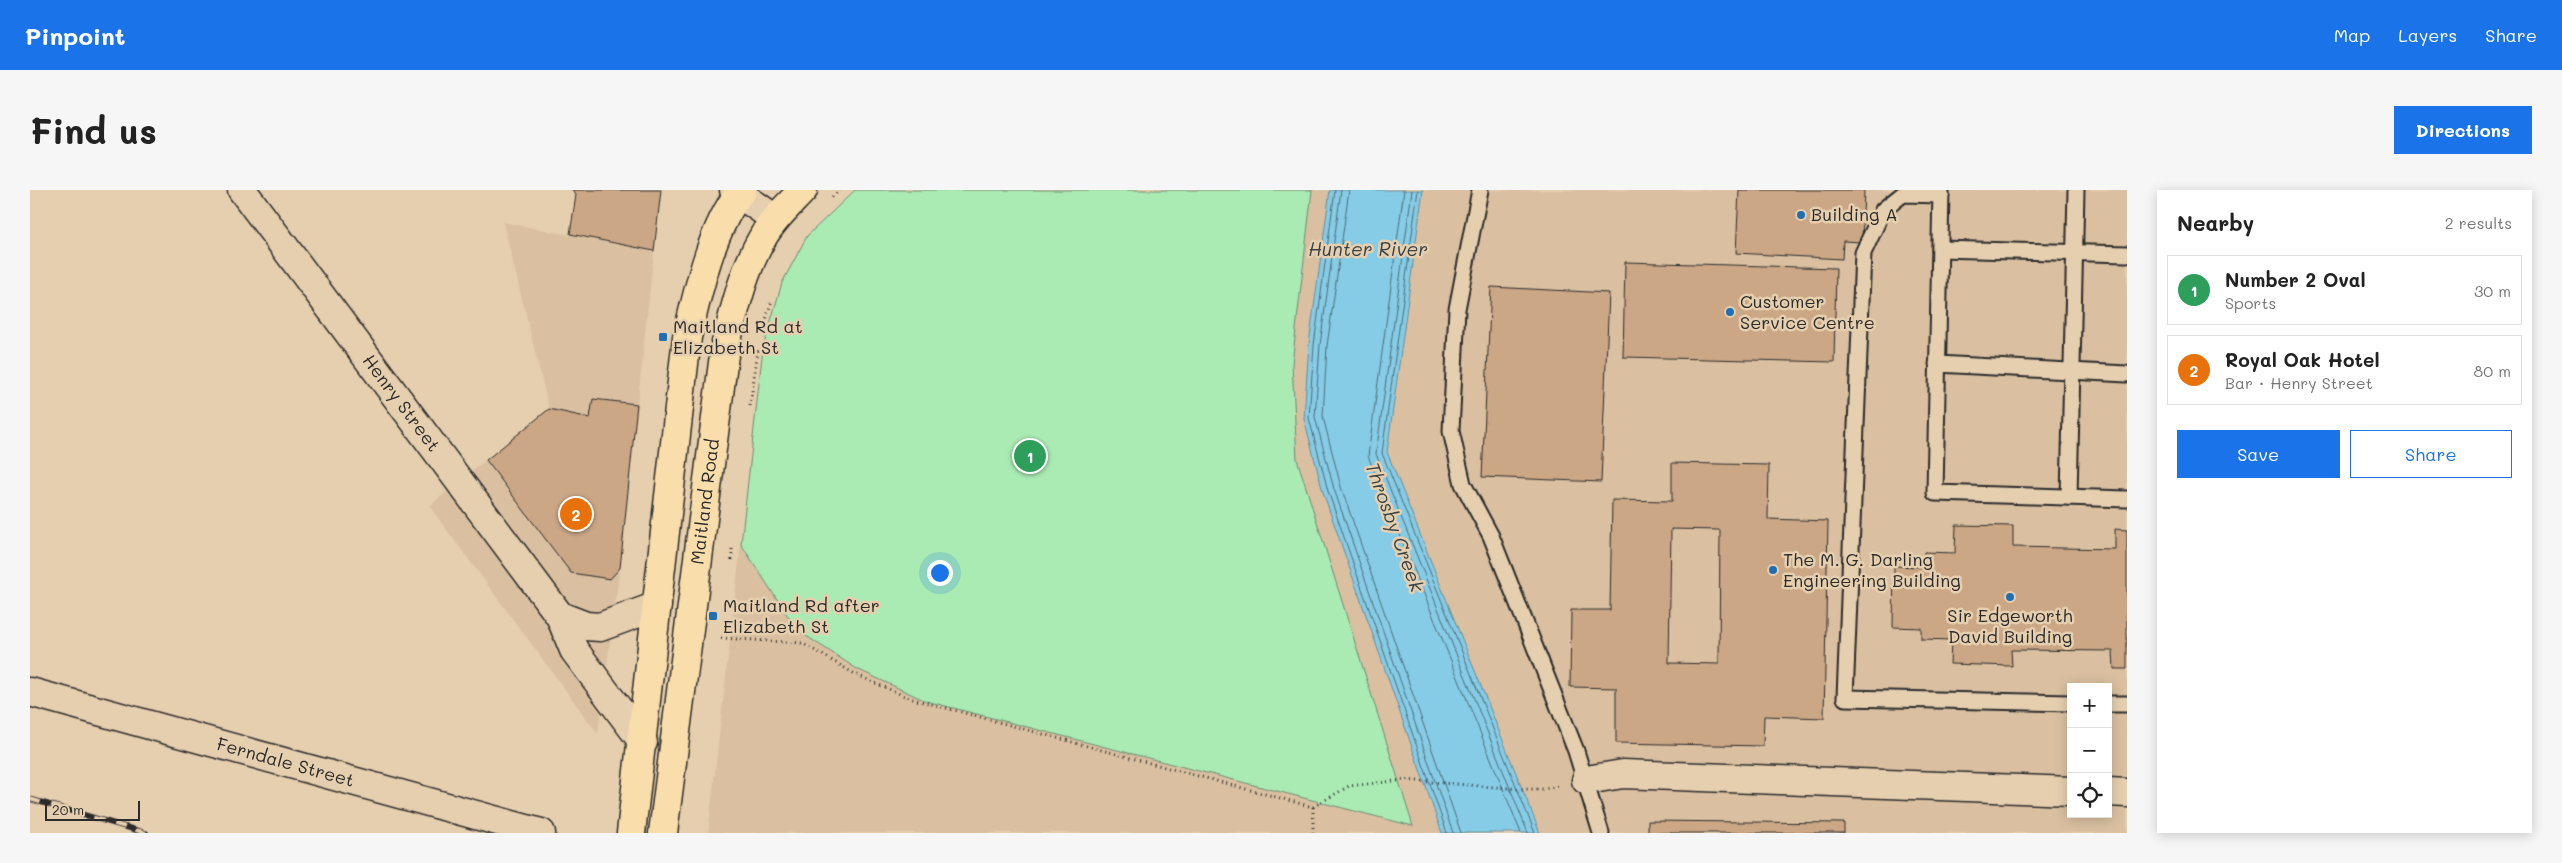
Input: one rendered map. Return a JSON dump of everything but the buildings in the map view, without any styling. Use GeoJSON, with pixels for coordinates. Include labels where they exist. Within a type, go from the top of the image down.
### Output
{"type":"FeatureCollection","features":[{"type":"Feature","properties":{"kind":"main road","name":"Maitland Road"},"geometry":{"type":"LineString","coordinates":[[663,833],[725,346],[741,286],[752,258],[775,219],[803,190]]}},
{"type":"Feature","properties":{"kind":"main road","name":"Maitland Road"},"geometry":{"type":"LineString","coordinates":[[631,833],[643,742],[687,337],[699,287],[712,247],[738,191]]}},
{"type":"Feature","properties":{"kind":"street","name":"Henry Street"},"geometry":{"type":"LineString","coordinates":[[242,190],[560,616],[574,650],[643,742]]}},
{"type":"Feature","properties":{"kind":"street"},"geometry":{"type":"LineString","coordinates":[[738,191],[775,219]]}},
{"type":"Feature","properties":{"kind":"street"},"geometry":{"type":"LineString","coordinates":[[560,616],[586,626],[600,627],[657,606]]}},
{"type":"Feature","properties":{"kind":"street","name":"Ferndale Street"},"geometry":{"type":"LineString","coordinates":[[30,692],[541,833]]}},
{"type":"Feature","properties":{"kind":"street"},"geometry":{"type":"LineString","coordinates":[[1586,780],[1623,774],[2067,791]]}},
{"type":"Feature","properties":{"kind":"street"},"geometry":{"type":"LineString","coordinates":[[2112,792],[2127,793]]}},
{"type":"Feature","properties":{"kind":"lane"},"geometry":{"type":"LineString","coordinates":[[1480,190],[1457,309],[1451,430],[1463,484],[1491,536],[1586,780],[1600,833]]}},
{"type":"Feature","properties":{"kind":"lane"},"geometry":{"type":"LineString","coordinates":[[2069,497],[2076,190]]}},
{"type":"Feature","properties":{"kind":"lane"},"geometry":{"type":"LineString","coordinates":[[2067,703],[1845,698],[1863,253],[1883,210],[1903,194],[1941,193],[1935,493],[2127,498]]}},
{"type":"Feature","properties":{"kind":"lane"},"geometry":{"type":"LineString","coordinates":[[1940,249],[2127,254]]}},
{"type":"Feature","properties":{"kind":"lane"},"geometry":{"type":"LineString","coordinates":[[1937,364],[2072,373],[2127,374]]}},
{"type":"Feature","properties":{"kind":"lane"},"geometry":{"type":"LineString","coordinates":[[2112,704],[2127,704]]}},
{"type":"Feature","properties":{"kind":"path"},"geometry":{"type":"LineString","coordinates":[[828,202],[840,190]]}},
{"type":"Feature","properties":{"kind":"path"},"geometry":{"type":"LineString","coordinates":[[763,330],[773,294]]}},
{"type":"Feature","properties":{"kind":"path"},"geometry":{"type":"LineString","coordinates":[[750,408],[758,347]]}},
{"type":"Feature","properties":{"kind":"path"},"geometry":{"type":"LineString","coordinates":[[732,542],[732,560]]}},
{"type":"Feature","properties":{"kind":"path"},"geometry":{"type":"LineString","coordinates":[[721,638],[802,643],[855,674],[909,698],[1314,807],[1349,786],[1404,780],[1543,789],[1586,780]]}},
{"type":"Feature","properties":{"kind":"path"},"geometry":{"type":"LineString","coordinates":[[1313,833],[1314,807]]}},
{"type":"Feature","properties":{"kind":"shaded area"},"geometry":{"type":"Polygon","coordinates":[[[855,190],[2127,190],[2127,833],[708,833],[763,348],[782,283],[807,236],[855,190]]]}},
{"type":"Feature","properties":{"kind":"shaded area"},"geometry":{"type":"Polygon","coordinates":[[[503,222],[654,251],[620,568],[598,734],[429,506],[549,409],[503,222]]]}},
{"type":"Feature","properties":{"kind":"green space"},"geometry":{"type":"Polygon","coordinates":[[[855,190],[1312,190],[1292,364],[1297,459],[1413,826],[926,701],[857,669],[797,630],[741,544],[763,348],[782,283],[807,236],[855,190]]]}},
{"type":"Feature","properties":{"kind":"water","name":"Hunter River"},"geometry":{"type":"Polygon","coordinates":[[[1330,190],[1423,190],[1387,452],[1540,833],[1442,833],[1323,492],[1304,418],[1309,344],[1330,190]]]}},
{"type":"Feature","properties":{"kind":"railway"},"geometry":{"type":"LineString","coordinates":[[30,799],[146,833]]}},
{"type":"Feature","properties":{"kind":"place","name":"Building A"},"geometry":{"type":"Point","coordinates":[1801,215]}},
{"type":"Feature","properties":{"kind":"place","name":"Customer Service Centre"},"geometry":{"type":"Point","coordinates":[1730,312]}},
{"type":"Feature","properties":{"kind":"place","name":"Maitland Rd at Elizabeth St"},"geometry":{"type":"Point","coordinates":[663,337]}},
{"type":"Feature","properties":{"kind":"place","name":"Number 2 Oval"},"geometry":{"type":"Point","coordinates":[1030,456]}},
{"type":"Feature","properties":{"kind":"place","name":"Royal Oak Hotel"},"geometry":{"type":"Point","coordinates":[576,514]}},
{"type":"Feature","properties":{"kind":"place","name":"The M. G. Darling Engineering Building"},"geometry":{"type":"Point","coordinates":[1773,570]}},
{"type":"Feature","properties":{"kind":"place","name":"Sir Edgeworth David Building"},"geometry":{"type":"Point","coordinates":[2010,597]}},
{"type":"Feature","properties":{"kind":"place","name":"Maitland Rd after Elizabeth St"},"geometry":{"type":"Point","coordinates":[713,616]}},
{"type":"Feature","properties":{"kind":"water label","name":"Throsby Creek"},"geometry":{"type":"Point","coordinates":[1395,527]}}]}
